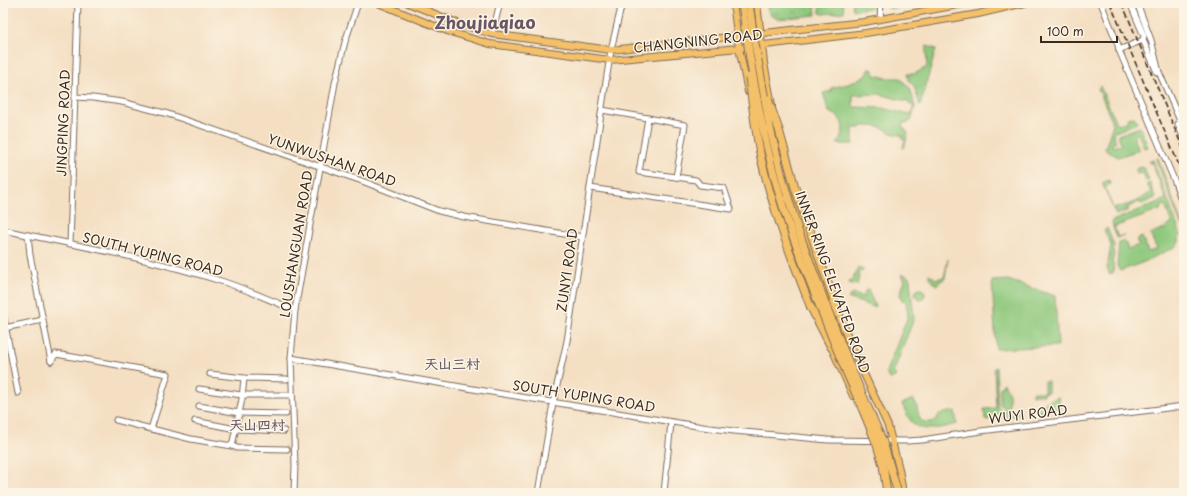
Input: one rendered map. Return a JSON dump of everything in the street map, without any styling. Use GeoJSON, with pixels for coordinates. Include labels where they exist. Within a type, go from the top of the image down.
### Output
{"type":"FeatureCollection","features":[{"type":"Feature","properties":{"kind":"highway","name":"INNER RING ELEVATED ROAD"},"geometry":{"type":"LineString","coordinates":[[742,3],[763,129],[780,193],[792,232],[821,310],[875,440],[883,465],[886,493]]}},
{"type":"Feature","properties":{"kind":"highway","name":"INNER RING ELEVATED ROAD"},"geometry":{"type":"LineString","coordinates":[[749,3],[770,128],[784,184],[798,230],[850,366],[883,442],[898,493]]}},
{"type":"Feature","properties":{"kind":"highway"},"geometry":{"type":"LineString","coordinates":[[746,33],[750,82],[761,158],[786,244],[811,308],[831,347]]}},
{"type":"Feature","properties":{"kind":"highway"},"geometry":{"type":"LineString","coordinates":[[762,83],[779,130],[796,191],[849,341]]}},
{"type":"Feature","properties":{"kind":"main road","name":"CHANGNING ROAD"},"geometry":{"type":"LineString","coordinates":[[378,3],[447,31],[490,44],[610,60],[739,48],[866,33],[978,14],[1025,3]]}},
{"type":"Feature","properties":{"kind":"main road","name":"CHANGNING ROAD"},"geometry":{"type":"LineString","coordinates":[[408,3],[465,26],[492,34],[612,50],[761,34],[880,19],[968,3]]}},
{"type":"Feature","properties":{"kind":"main road"},"geometry":{"type":"LineString","coordinates":[[733,3],[739,48],[751,109],[773,190],[799,265],[831,347],[875,441],[882,468],[886,493]]}},
{"type":"Feature","properties":{"kind":"main road"},"geometry":{"type":"LineString","coordinates":[[757,3],[774,119],[795,203],[831,304],[888,426],[903,493]]}},
{"type":"Feature","properties":{"kind":"street","name":"JINGPING ROAD"},"geometry":{"type":"LineString","coordinates":[[70,244],[78,3]]}},
{"type":"Feature","properties":{"kind":"street","name":"LOUSHANGUAN ROAD"},"geometry":{"type":"LineString","coordinates":[[294,493],[295,465],[291,358],[295,310],[339,63],[358,3]]}},
{"type":"Feature","properties":{"kind":"street"},"geometry":{"type":"LineString","coordinates":[[492,34],[500,3]]}},
{"type":"Feature","properties":{"kind":"street","name":"ZUNYI ROAD"},"geometry":{"type":"LineString","coordinates":[[538,493],[553,403],[567,341],[610,60],[622,3]]}},
{"type":"Feature","properties":{"kind":"street"},"geometry":{"type":"LineString","coordinates":[[880,19],[881,3]]}},
{"type":"Feature","properties":{"kind":"street"},"geometry":{"type":"LineString","coordinates":[[1101,3],[1119,50],[1175,182],[1184,208]]}},
{"type":"Feature","properties":{"kind":"street"},"geometry":{"type":"LineString","coordinates":[[1130,3],[1144,36],[1143,40],[1184,139]]}},
{"type":"Feature","properties":{"kind":"street"},"geometry":{"type":"LineString","coordinates":[[1137,3],[1151,40],[1159,72],[1184,130]]}},
{"type":"Feature","properties":{"kind":"street"},"geometry":{"type":"LineString","coordinates":[[1119,50],[1143,40]]}},
{"type":"Feature","properties":{"kind":"street","name":"YUNWUSHAN ROAD"},"geometry":{"type":"LineString","coordinates":[[75,97],[122,102],[149,109],[362,181],[439,211],[480,220],[582,237]]}},
{"type":"Feature","properties":{"kind":"street"},"geometry":{"type":"LineString","coordinates":[[602,110],[685,125],[676,177]]}},
{"type":"Feature","properties":{"kind":"street"},"geometry":{"type":"LineString","coordinates":[[590,188],[731,209],[724,188],[700,185],[696,180],[638,172],[648,118]]}},
{"type":"Feature","properties":{"kind":"street","name":"SOUTH YUPING ROAD"},"geometry":{"type":"LineString","coordinates":[[3,230],[177,269],[218,281],[295,310]]}},
{"type":"Feature","properties":{"kind":"street"},"geometry":{"type":"LineString","coordinates":[[28,235],[30,255],[50,361],[56,354],[168,374],[152,429]]}},
{"type":"Feature","properties":{"kind":"street"},"geometry":{"type":"LineString","coordinates":[[3,314],[4,328],[18,393]]}},
{"type":"Feature","properties":{"kind":"street"},"geometry":{"type":"LineString","coordinates":[[4,328],[43,320]]}},
{"type":"Feature","properties":{"kind":"street","name":"SOUTH YUPING ROAD"},"geometry":{"type":"LineString","coordinates":[[291,358],[553,403],[734,431],[828,440],[875,441]]}},
{"type":"Feature","properties":{"kind":"street"},"geometry":{"type":"LineString","coordinates":[[210,374],[244,378],[287,379]]}},
{"type":"Feature","properties":{"kind":"street"},"geometry":{"type":"LineString","coordinates":[[232,446],[244,378]]}},
{"type":"Feature","properties":{"kind":"street"},"geometry":{"type":"LineString","coordinates":[[199,389],[242,395],[292,395]]}},
{"type":"Feature","properties":{"kind":"street"},"geometry":{"type":"LineString","coordinates":[[199,406],[239,413],[286,414]]}},
{"type":"Feature","properties":{"kind":"street","name":"WUYI ROAD"},"geometry":{"type":"LineString","coordinates":[[875,441],[922,440],[981,431],[1184,406]]}},
{"type":"Feature","properties":{"kind":"street"},"geometry":{"type":"LineString","coordinates":[[116,420],[191,439],[237,448],[287,449]]}},
{"type":"Feature","properties":{"kind":"street"},"geometry":{"type":"LineString","coordinates":[[195,421],[236,429],[284,431]]}},
{"type":"Feature","properties":{"kind":"street"},"geometry":{"type":"LineString","coordinates":[[664,493],[671,422]]}},
{"type":"Feature","properties":{"kind":"green space"},"geometry":{"type":"Polygon","coordinates":[[[766,3],[805,3],[805,6],[815,5],[816,15],[778,19],[769,14],[766,3]]]}},
{"type":"Feature","properties":{"kind":"green space"},"geometry":{"type":"Polygon","coordinates":[[[819,3],[843,3],[844,12],[820,13],[819,3]]]}},
{"type":"Feature","properties":{"kind":"green space"},"geometry":{"type":"Polygon","coordinates":[[[852,3],[876,3],[871,8],[853,10],[852,3]]]}},
{"type":"Feature","properties":{"kind":"green space"},"geometry":{"type":"Polygon","coordinates":[[[886,3],[906,3],[906,6],[890,9],[887,7],[886,3]]]}},
{"type":"Feature","properties":{"kind":"green space"},"geometry":{"type":"Polygon","coordinates":[[[927,46],[936,49],[920,106],[914,86],[909,81],[907,74],[914,74],[927,67],[927,46]]]}},
{"type":"Feature","properties":{"kind":"green space"},"geometry":{"type":"Polygon","coordinates":[[[869,69],[872,69],[875,75],[887,78],[900,78],[910,88],[915,106],[911,121],[903,123],[902,126],[908,133],[904,148],[905,140],[902,139],[903,136],[888,132],[888,130],[875,126],[853,128],[853,144],[837,144],[843,130],[841,121],[834,114],[829,112],[823,93],[832,91],[831,88],[848,84],[867,75],[869,69]],[[879,94],[853,95],[853,107],[882,108],[910,115],[914,106],[909,104],[909,102],[879,94]]]}},
{"type":"Feature","properties":{"kind":"green space"},"geometry":{"type":"Polygon","coordinates":[[[1100,86],[1117,125],[1128,121],[1127,118],[1134,117],[1137,123],[1113,133],[1116,142],[1112,144],[1113,147],[1121,144],[1118,135],[1140,127],[1148,147],[1144,148],[1138,133],[1134,137],[1139,150],[1118,157],[1105,149],[1113,124],[1098,88],[1100,86]]]}},
{"type":"Feature","properties":{"kind":"green space"},"geometry":{"type":"Polygon","coordinates":[[[1158,158],[1182,225],[1156,159],[1158,158]]]}},
{"type":"Feature","properties":{"kind":"green space"},"geometry":{"type":"Polygon","coordinates":[[[1153,160],[1180,233],[1179,242],[1175,247],[1144,262],[1120,271],[1117,266],[1119,242],[1124,240],[1128,249],[1139,245],[1136,240],[1142,237],[1148,252],[1157,249],[1150,234],[1166,229],[1167,226],[1172,224],[1165,205],[1162,206],[1160,210],[1114,227],[1118,237],[1124,235],[1117,238],[1113,227],[1112,221],[1166,199],[1152,163],[1149,163],[1149,161],[1153,160]]]}},
{"type":"Feature","properties":{"kind":"green space"},"geometry":{"type":"Polygon","coordinates":[[[1141,167],[1144,168],[1149,180],[1146,181],[1143,173],[1137,174],[1136,169],[1141,167]]]}},
{"type":"Feature","properties":{"kind":"green space"},"geometry":{"type":"Polygon","coordinates":[[[1109,180],[1110,184],[1105,188],[1113,208],[1128,204],[1147,195],[1151,192],[1147,184],[1150,183],[1155,198],[1141,204],[1139,202],[1128,207],[1128,210],[1116,215],[1102,183],[1109,180]]]}},
{"type":"Feature","properties":{"kind":"green space"},"geometry":{"type":"Polygon","coordinates":[[[1107,228],[1114,245],[1114,271],[1113,273],[1109,274],[1107,269],[1111,245],[1104,230],[1107,228]]]}},
{"type":"Feature","properties":{"kind":"green space"},"geometry":{"type":"Polygon","coordinates":[[[948,259],[945,278],[936,285],[929,277],[929,274],[936,279],[944,277],[948,259]]]}},
{"type":"Feature","properties":{"kind":"green space"},"geometry":{"type":"Polygon","coordinates":[[[858,267],[863,269],[863,271],[860,271],[857,285],[849,283],[852,281],[854,275],[856,275],[858,267]]]}},
{"type":"Feature","properties":{"kind":"green space"},"geometry":{"type":"Polygon","coordinates":[[[903,274],[909,277],[910,280],[914,318],[893,373],[896,375],[895,377],[889,379],[886,372],[908,316],[906,301],[902,300],[900,294],[905,280],[902,276],[903,274]]]}},
{"type":"Feature","properties":{"kind":"green space"},"geometry":{"type":"Polygon","coordinates":[[[1008,280],[1055,296],[1058,346],[996,349],[992,281],[1008,280]]]}},
{"type":"Feature","properties":{"kind":"green space"},"geometry":{"type":"Polygon","coordinates":[[[918,289],[922,289],[924,290],[924,298],[918,299],[915,296],[915,292],[918,289]]]}},
{"type":"Feature","properties":{"kind":"green space"},"geometry":{"type":"Polygon","coordinates":[[[866,290],[868,290],[875,306],[873,307],[848,298],[853,294],[863,297],[866,290]]]}},
{"type":"Feature","properties":{"kind":"green space"},"geometry":{"type":"Polygon","coordinates":[[[996,367],[998,406],[1002,410],[1020,410],[1021,415],[985,420],[984,409],[996,408],[994,368],[996,367]]]}},
{"type":"Feature","properties":{"kind":"green space"},"geometry":{"type":"Polygon","coordinates":[[[1044,381],[1048,381],[1048,392],[1044,392],[1044,381]]]}},
{"type":"Feature","properties":{"kind":"green space"},"geometry":{"type":"Polygon","coordinates":[[[1004,383],[1009,394],[1009,408],[1003,407],[1000,404],[1000,388],[1004,383]]]}},
{"type":"Feature","properties":{"kind":"green space"},"geometry":{"type":"Polygon","coordinates":[[[1032,392],[1044,392],[1044,395],[1032,395],[1032,392]]]}},
{"type":"Feature","properties":{"kind":"green space"},"geometry":{"type":"Polygon","coordinates":[[[1059,397],[1060,409],[1036,413],[1046,402],[1059,397]]]}},
{"type":"Feature","properties":{"kind":"green space"},"geometry":{"type":"Polygon","coordinates":[[[913,399],[917,406],[919,416],[923,422],[933,421],[939,414],[955,411],[957,424],[932,429],[920,428],[908,417],[902,404],[913,399]]]}},
{"type":"Feature","properties":{"kind":"railway"},"geometry":{"type":"LineString","coordinates":[[1110,3],[1184,177]]}},
{"type":"Feature","properties":{"kind":"railway"},"geometry":{"type":"LineString","coordinates":[[1122,3],[1184,151]]}},
{"type":"Feature","properties":{"kind":"district","name":"Zhoujiaqiao"},"geometry":{"type":"Point","coordinates":[485,23]}},
{"type":"Feature","properties":{"kind":"district","name":"天山三村"},"geometry":{"type":"Point","coordinates":[452,364]}},
{"type":"Feature","properties":{"kind":"district","name":"天山四村"},"geometry":{"type":"Point","coordinates":[257,425]}}]}
